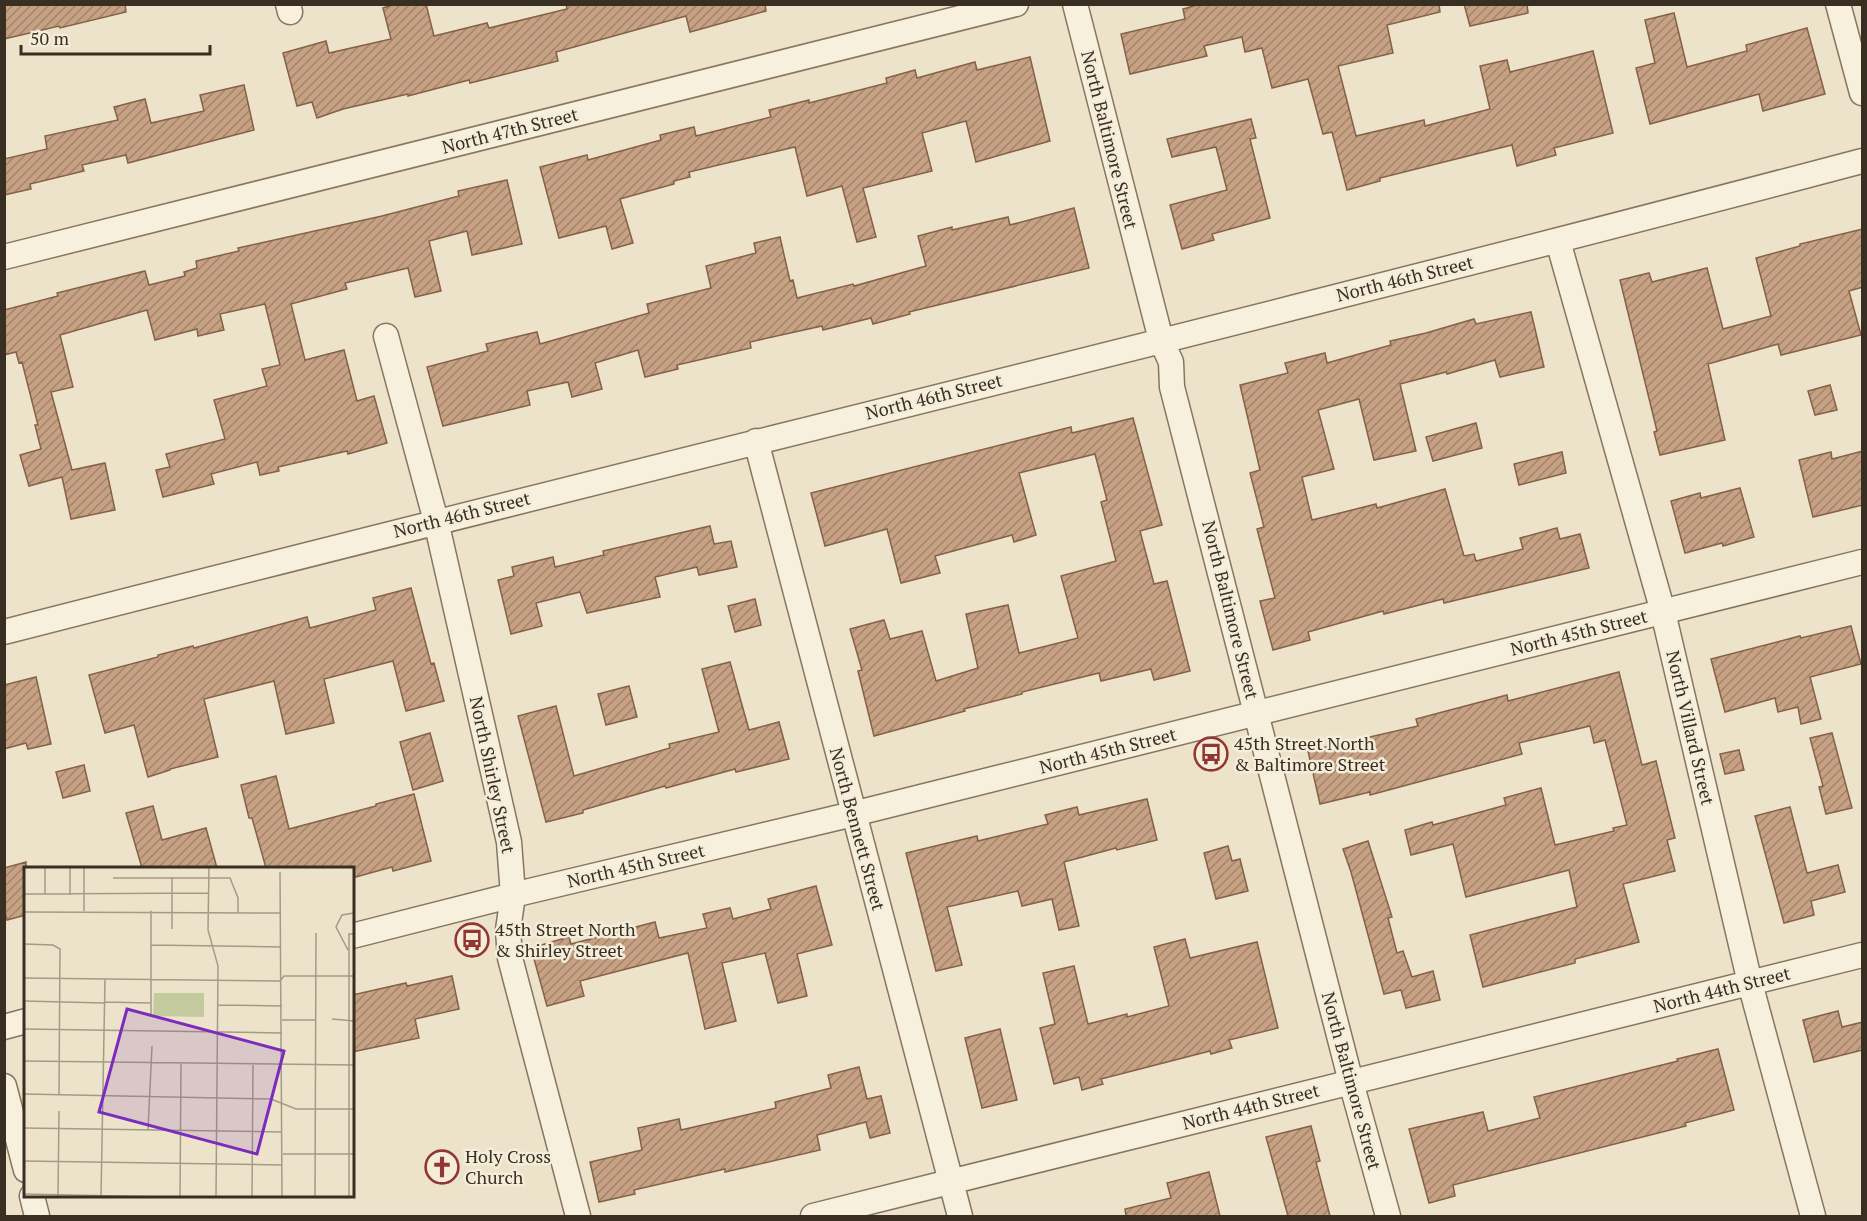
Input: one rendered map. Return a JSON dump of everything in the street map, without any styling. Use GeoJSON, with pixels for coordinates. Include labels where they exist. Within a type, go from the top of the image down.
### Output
{"type":"FeatureCollection","features":[{"type":"Feature","properties":{"kind":"street","name":"North 47th Street"},"geometry":{"type":"LineString","coordinates":[[4,257],[1016,4]]}},
{"type":"Feature","properties":{"kind":"street","name":"North Baltimore Street"},"geometry":{"type":"LineString","coordinates":[[1075,4],[1161,340],[1171,362],[1172,387],[1351,1082],[1388,1216]]}},
{"type":"Feature","properties":{"kind":"street"},"geometry":{"type":"LineString","coordinates":[[1838,4],[1863,93]]}},
{"type":"Feature","properties":{"kind":"street","name":"North 46th Street"},"geometry":{"type":"LineString","coordinates":[[4,632],[435,521],[1558,241],[1863,161]]}},
{"type":"Feature","properties":{"kind":"street","name":"North Villard Street"},"geometry":{"type":"LineString","coordinates":[[1558,241],[1663,612],[1750,983],[1813,1216]]}},
{"type":"Feature","properties":{"kind":"street","name":"North Shirley Street"},"geometry":{"type":"LineString","coordinates":[[386,336],[435,521],[509,842],[513,895],[508,930],[510,958],[578,1216]]}},
{"type":"Feature","properties":{"kind":"street","name":"North Bennett Street"},"geometry":{"type":"LineString","coordinates":[[756,441],[960,1216]]}},
{"type":"Feature","properties":{"kind":"street","name":"North 45th Street"},"geometry":{"type":"LineString","coordinates":[[354,935],[853,814],[1863,562]]}},
{"type":"Feature","properties":{"kind":"street","name":"North 44th Street"},"geometry":{"type":"LineString","coordinates":[[813,1216],[1863,955]]}},
{"type":"Feature","properties":{"kind":"street"},"geometry":{"type":"LineString","coordinates":[[4,1027],[24,1022]]}},
{"type":"Feature","properties":{"kind":"street"},"geometry":{"type":"LineString","coordinates":[[4,1086],[24,1162]]}},
{"type":"Feature","properties":{"kind":"street"},"geometry":{"type":"LineString","coordinates":[[32,1197],[37,1216]]}},
{"type":"Feature","properties":{"kind":"building"},"geometry":{"type":"Polygon","coordinates":[[[4,4],[125,4],[126,12],[4,39],[4,4]]]}},
{"type":"Feature","properties":{"kind":"building"},"geometry":{"type":"Polygon","coordinates":[[[395,4],[426,4],[434,36],[487,23],[489,28],[567,9],[566,4],[765,4],[766,11],[690,32],[686,16],[556,52],[558,61],[470,83],[469,80],[408,96],[408,94],[343,109],[317,118],[312,102],[297,106],[283,53],[326,41],[329,53],[391,39],[383,8],[395,4]]]}},
{"type":"Feature","properties":{"kind":"building"},"geometry":{"type":"Polygon","coordinates":[[[1200,4],[1439,4],[1440,12],[1387,25],[1393,53],[1338,66],[1356,136],[1424,120],[1425,126],[1490,109],[1480,66],[1507,60],[1510,72],[1593,51],[1613,133],[1554,148],[1556,155],[1517,166],[1512,145],[1380,178],[1380,181],[1347,190],[1332,132],[1323,134],[1308,79],[1272,88],[1262,48],[1245,52],[1242,37],[1204,46],[1207,56],[1130,74],[1121,34],[1185,19],[1183,9],[1200,4]]]}},
{"type":"Feature","properties":{"kind":"building"},"geometry":{"type":"Polygon","coordinates":[[[1464,4],[1527,4],[1528,13],[1470,26],[1464,4]]]}},
{"type":"Feature","properties":{"kind":"building"},"geometry":{"type":"Polygon","coordinates":[[[1674,13],[1687,67],[1747,51],[1746,45],[1807,28],[1825,94],[1763,111],[1759,94],[1650,124],[1636,68],[1655,63],[1645,20],[1674,13]]]}},
{"type":"Feature","properties":{"kind":"building"},"geometry":{"type":"Polygon","coordinates":[[[1030,57],[1050,141],[976,162],[966,121],[922,133],[932,171],[863,188],[876,237],[857,242],[842,186],[807,196],[795,147],[689,172],[690,177],[674,181],[674,184],[620,199],[633,243],[612,249],[606,226],[559,238],[540,167],[587,155],[588,160],[661,140],[660,135],[694,127],[696,136],[771,117],[769,110],[809,100],[809,103],[887,83],[886,78],[915,70],[917,78],[975,62],[977,70],[1030,57]]]}},
{"type":"Feature","properties":{"kind":"building"},"geometry":{"type":"Polygon","coordinates":[[[244,85],[254,130],[128,163],[126,155],[82,165],[84,171],[30,184],[31,189],[4,195],[4,159],[47,149],[45,136],[118,120],[114,107],[145,99],[151,123],[204,111],[200,95],[244,85]]]}},
{"type":"Feature","properties":{"kind":"building"},"geometry":{"type":"Polygon","coordinates":[[[1251,119],[1256,138],[1250,139],[1270,218],[1212,234],[1214,240],[1182,249],[1170,205],[1227,190],[1216,147],[1172,157],[1167,139],[1251,119]]]}},
{"type":"Feature","properties":{"kind":"building"},"geometry":{"type":"Polygon","coordinates":[[[507,180],[522,244],[472,255],[467,231],[429,241],[441,291],[415,297],[408,268],[345,283],[347,289],[291,304],[305,360],[344,350],[357,401],[374,396],[387,443],[348,454],[347,451],[278,467],[279,471],[260,475],[257,462],[211,474],[214,484],[163,497],[156,470],[170,467],[166,454],[225,439],[214,400],[267,386],[262,369],[280,365],[265,304],[220,314],[224,330],[198,336],[197,329],[155,340],[147,310],[60,335],[73,387],[51,392],[72,470],[105,463],[115,510],[71,519],[62,477],[29,486],[20,455],[41,449],[35,425],[38,425],[22,362],[19,363],[16,352],[4,355],[4,310],[58,296],[57,293],[145,271],[149,285],[185,276],[184,272],[197,268],[196,261],[239,251],[238,248],[382,216],[459,196],[458,191],[507,180]]]}},
{"type":"Feature","properties":{"kind":"building"},"geometry":{"type":"Polygon","coordinates":[[[1074,208],[1089,268],[909,312],[910,314],[873,324],[871,318],[823,330],[822,326],[750,342],[751,348],[677,365],[678,369],[645,377],[638,350],[595,363],[602,389],[572,397],[568,382],[527,391],[530,405],[443,426],[427,367],[488,351],[486,344],[537,332],[540,344],[649,313],[647,304],[711,288],[706,266],[756,253],[754,243],[780,237],[790,281],[793,280],[797,298],[853,284],[854,286],[926,266],[918,236],[1008,217],[1010,225],[1074,208]]]}},
{"type":"Feature","properties":{"kind":"building"},"geometry":{"type":"Polygon","coordinates":[[[1863,229],[1863,287],[1849,291],[1861,335],[1781,355],[1778,344],[1708,364],[1725,440],[1660,455],[1654,432],[1657,431],[1620,280],[1649,273],[1652,282],[1707,268],[1723,329],[1771,316],[1756,258],[1800,246],[1800,244],[1863,229]]]}},
{"type":"Feature","properties":{"kind":"building"},"geometry":{"type":"Polygon","coordinates":[[[1531,312],[1544,367],[1500,377],[1495,360],[1447,374],[1446,372],[1400,384],[1416,451],[1374,460],[1359,399],[1318,410],[1334,469],[1302,477],[1312,520],[1376,504],[1377,508],[1445,489],[1464,556],[1474,554],[1476,561],[1523,549],[1520,538],[1557,528],[1560,539],[1580,534],[1589,568],[1444,603],[1443,599],[1384,614],[1383,611],[1308,632],[1310,640],[1273,650],[1260,601],[1275,598],[1257,529],[1264,527],[1250,473],[1260,470],[1240,385],[1288,373],[1285,363],[1325,353],[1327,363],[1391,345],[1390,341],[1474,319],[1476,324],[1531,312]]]}},
{"type":"Feature","properties":{"kind":"building"},"geometry":{"type":"Polygon","coordinates":[[[1830,385],[1837,410],[1815,415],[1808,391],[1830,385]]]}},
{"type":"Feature","properties":{"kind":"building"},"geometry":{"type":"Polygon","coordinates":[[[1133,418],[1162,525],[1140,531],[1154,584],[1167,581],[1190,671],[1154,680],[1151,669],[1101,681],[1099,673],[1022,692],[1022,694],[964,709],[965,711],[874,736],[858,671],[862,670],[850,629],[884,620],[890,639],[922,631],[936,681],[978,668],[966,614],[1008,605],[1019,653],[1078,638],[1061,576],[1116,561],[1101,502],[1107,500],[1095,454],[1019,473],[1036,535],[1014,542],[1012,535],[935,556],[940,573],[901,583],[887,529],[825,546],[811,493],[1071,427],[1072,433],[1133,418]]]}},
{"type":"Feature","properties":{"kind":"building"},"geometry":{"type":"Polygon","coordinates":[[[1476,423],[1482,448],[1433,461],[1426,437],[1476,423]]]}},
{"type":"Feature","properties":{"kind":"building"},"geometry":{"type":"Polygon","coordinates":[[[1863,451],[1863,505],[1813,517],[1799,460],[1831,452],[1832,459],[1863,451]]]}},
{"type":"Feature","properties":{"kind":"building"},"geometry":{"type":"Polygon","coordinates":[[[1562,452],[1566,473],[1519,485],[1514,464],[1562,452]]]}},
{"type":"Feature","properties":{"kind":"building"},"geometry":{"type":"Polygon","coordinates":[[[1740,488],[1754,537],[1685,553],[1671,501],[1700,493],[1701,498],[1740,488]]]}},
{"type":"Feature","properties":{"kind":"building"},"geometry":{"type":"Polygon","coordinates":[[[710,526],[714,544],[731,541],[737,567],[699,575],[697,567],[655,577],[660,597],[587,613],[580,592],[536,603],[542,626],[511,634],[498,580],[514,576],[512,567],[553,557],[555,567],[604,555],[603,551],[710,526]]]}},
{"type":"Feature","properties":{"kind":"building"},"geometry":{"type":"Polygon","coordinates":[[[411,588],[431,664],[434,663],[444,701],[406,711],[393,661],[324,679],[334,723],[286,734],[274,681],[204,699],[218,757],[148,777],[134,725],[105,733],[89,675],[307,617],[310,628],[376,610],[373,598],[411,588]]]}},
{"type":"Feature","properties":{"kind":"building"},"geometry":{"type":"Polygon","coordinates":[[[755,599],[761,625],[735,632],[728,606],[755,599]]]}},
{"type":"Feature","properties":{"kind":"building"},"geometry":{"type":"Polygon","coordinates":[[[1851,626],[1861,664],[1810,677],[1821,719],[1801,724],[1798,707],[1778,712],[1775,698],[1725,712],[1711,659],[1800,636],[1801,638],[1851,626]]]}},
{"type":"Feature","properties":{"kind":"building"},"geometry":{"type":"Polygon","coordinates":[[[730,662],[749,730],[779,722],[789,759],[736,772],[735,769],[666,788],[665,786],[583,810],[583,813],[546,822],[518,716],[556,706],[574,776],[670,748],[669,744],[719,732],[702,669],[730,662]]]}},
{"type":"Feature","properties":{"kind":"building"},"geometry":{"type":"Polygon","coordinates":[[[1619,672],[1642,765],[1656,761],[1675,838],[1667,840],[1675,871],[1623,884],[1639,942],[1575,959],[1575,963],[1483,987],[1470,935],[1577,907],[1569,870],[1466,897],[1453,844],[1411,855],[1405,830],[1432,822],[1433,825],[1506,805],[1504,798],[1541,788],[1555,845],[1614,831],[1613,828],[1627,825],[1605,740],[1594,743],[1590,726],[1519,743],[1522,754],[1370,795],[1370,792],[1320,804],[1308,751],[1418,726],[1416,719],[1507,695],[1508,701],[1619,672]]]}},
{"type":"Feature","properties":{"kind":"building"},"geometry":{"type":"Polygon","coordinates":[[[36,677],[51,744],[28,749],[26,743],[4,749],[4,685],[36,677]]]}},
{"type":"Feature","properties":{"kind":"building"},"geometry":{"type":"Polygon","coordinates":[[[629,686],[637,717],[606,725],[598,694],[629,686]]]}},
{"type":"Feature","properties":{"kind":"building"},"geometry":{"type":"Polygon","coordinates":[[[430,733],[443,781],[413,790],[400,742],[430,733]]]}},
{"type":"Feature","properties":{"kind":"building"},"geometry":{"type":"Polygon","coordinates":[[[1832,733],[1852,808],[1826,814],[1819,787],[1823,786],[1810,738],[1832,733]]]}},
{"type":"Feature","properties":{"kind":"building"},"geometry":{"type":"Polygon","coordinates":[[[1739,750],[1744,770],[1725,774],[1720,754],[1739,750]]]}},
{"type":"Feature","properties":{"kind":"building"},"geometry":{"type":"Polygon","coordinates":[[[84,765],[90,791],[63,798],[56,772],[84,765]]]}},
{"type":"Feature","properties":{"kind":"building"},"geometry":{"type":"Polygon","coordinates":[[[276,776],[289,829],[414,794],[431,861],[393,871],[392,867],[354,877],[354,867],[266,867],[252,818],[249,818],[241,785],[276,776]]]}},
{"type":"Feature","properties":{"kind":"building"},"geometry":{"type":"Polygon","coordinates":[[[1147,799],[1157,840],[1064,862],[1079,926],[1059,930],[1052,899],[1022,906],[1018,891],[947,907],[962,965],[936,971],[906,853],[977,836],[978,841],[1048,824],[1045,815],[1077,807],[1079,815],[1147,799]]]}},
{"type":"Feature","properties":{"kind":"building"},"geometry":{"type":"Polygon","coordinates":[[[153,806],[162,840],[206,828],[217,867],[142,867],[126,813],[153,806]]]}},
{"type":"Feature","properties":{"kind":"building"},"geometry":{"type":"Polygon","coordinates":[[[1790,807],[1807,873],[1838,865],[1845,892],[1811,901],[1814,915],[1784,923],[1755,816],[1790,807]]]}},
{"type":"Feature","properties":{"kind":"building"},"geometry":{"type":"Polygon","coordinates":[[[1368,841],[1392,917],[1388,918],[1397,953],[1403,951],[1412,977],[1433,971],[1440,1000],[1406,1008],[1401,990],[1384,994],[1343,849],[1368,841]]]}},
{"type":"Feature","properties":{"kind":"building"},"geometry":{"type":"Polygon","coordinates":[[[1228,846],[1232,861],[1240,859],[1248,891],[1216,899],[1204,853],[1228,846]]]}},
{"type":"Feature","properties":{"kind":"building"},"geometry":{"type":"Polygon","coordinates":[[[26,862],[26,867],[24,867],[24,916],[7,920],[4,909],[4,868],[26,862]]]}},
{"type":"Feature","properties":{"kind":"building"},"geometry":{"type":"Polygon","coordinates":[[[816,886],[832,945],[797,954],[807,996],[778,1003],[765,953],[722,963],[736,1021],[705,1029],[688,953],[580,981],[584,996],[547,1006],[531,948],[569,937],[571,944],[655,922],[659,938],[707,928],[703,914],[730,908],[733,919],[771,909],[768,899],[816,886]]]}},
{"type":"Feature","properties":{"kind":"building"},"geometry":{"type":"Polygon","coordinates":[[[1185,939],[1190,958],[1257,942],[1278,1028],[1229,1040],[1232,1048],[1211,1054],[1210,1051],[1101,1079],[1103,1084],[1082,1090],[1079,1077],[1054,1084],[1040,1028],[1055,1024],[1043,973],[1074,966],[1088,1024],[1127,1014],[1127,1017],[1169,1006],[1154,947],[1185,939]]]}},
{"type":"Feature","properties":{"kind":"building"},"geometry":{"type":"Polygon","coordinates":[[[452,976],[459,1009],[415,1019],[419,1038],[354,1052],[354,995],[406,983],[407,986],[452,976]]]}},
{"type":"Feature","properties":{"kind":"building"},"geometry":{"type":"Polygon","coordinates":[[[1838,1011],[1842,1027],[1863,1022],[1863,1050],[1814,1062],[1803,1020],[1838,1011]]]}},
{"type":"Feature","properties":{"kind":"building"},"geometry":{"type":"Polygon","coordinates":[[[1000,1029],[1017,1100],[982,1108],[965,1038],[1000,1029]]]}},
{"type":"Feature","properties":{"kind":"building"},"geometry":{"type":"Polygon","coordinates":[[[1718,1049],[1734,1110],[1685,1123],[1686,1126],[1453,1185],[1455,1196],[1429,1203],[1409,1129],[1483,1112],[1488,1131],[1540,1118],[1534,1097],[1718,1049]]]}},
{"type":"Feature","properties":{"kind":"building"},"geometry":{"type":"Polygon","coordinates":[[[859,1067],[867,1099],[881,1096],[890,1133],[870,1138],[866,1122],[817,1135],[820,1150],[634,1190],[635,1194],[599,1202],[590,1162],[642,1150],[638,1128],[679,1119],[681,1130],[776,1108],[775,1102],[831,1088],[828,1075],[859,1067]]]}},
{"type":"Feature","properties":{"kind":"building"},"geometry":{"type":"Polygon","coordinates":[[[1311,1126],[1320,1161],[1316,1162],[1330,1216],[1288,1216],[1266,1137],[1311,1126]]]}},
{"type":"Feature","properties":{"kind":"building"},"geometry":{"type":"Polygon","coordinates":[[[1209,1172],[1220,1216],[1126,1216],[1125,1209],[1171,1198],[1167,1183],[1209,1172]]]}},
{"type":"Feature","properties":{"kind":"place","name":"45th Street North & Baltimore Street"},"geometry":{"type":"Point","coordinates":[1211,754]}},
{"type":"Feature","properties":{"kind":"place","name":"45th Street North & Shirley Street"},"geometry":{"type":"Point","coordinates":[472,940]}},
{"type":"Feature","properties":{"kind":"place","name":"Holy Cross Church"},"geometry":{"type":"Point","coordinates":[442,1167]}}]}
